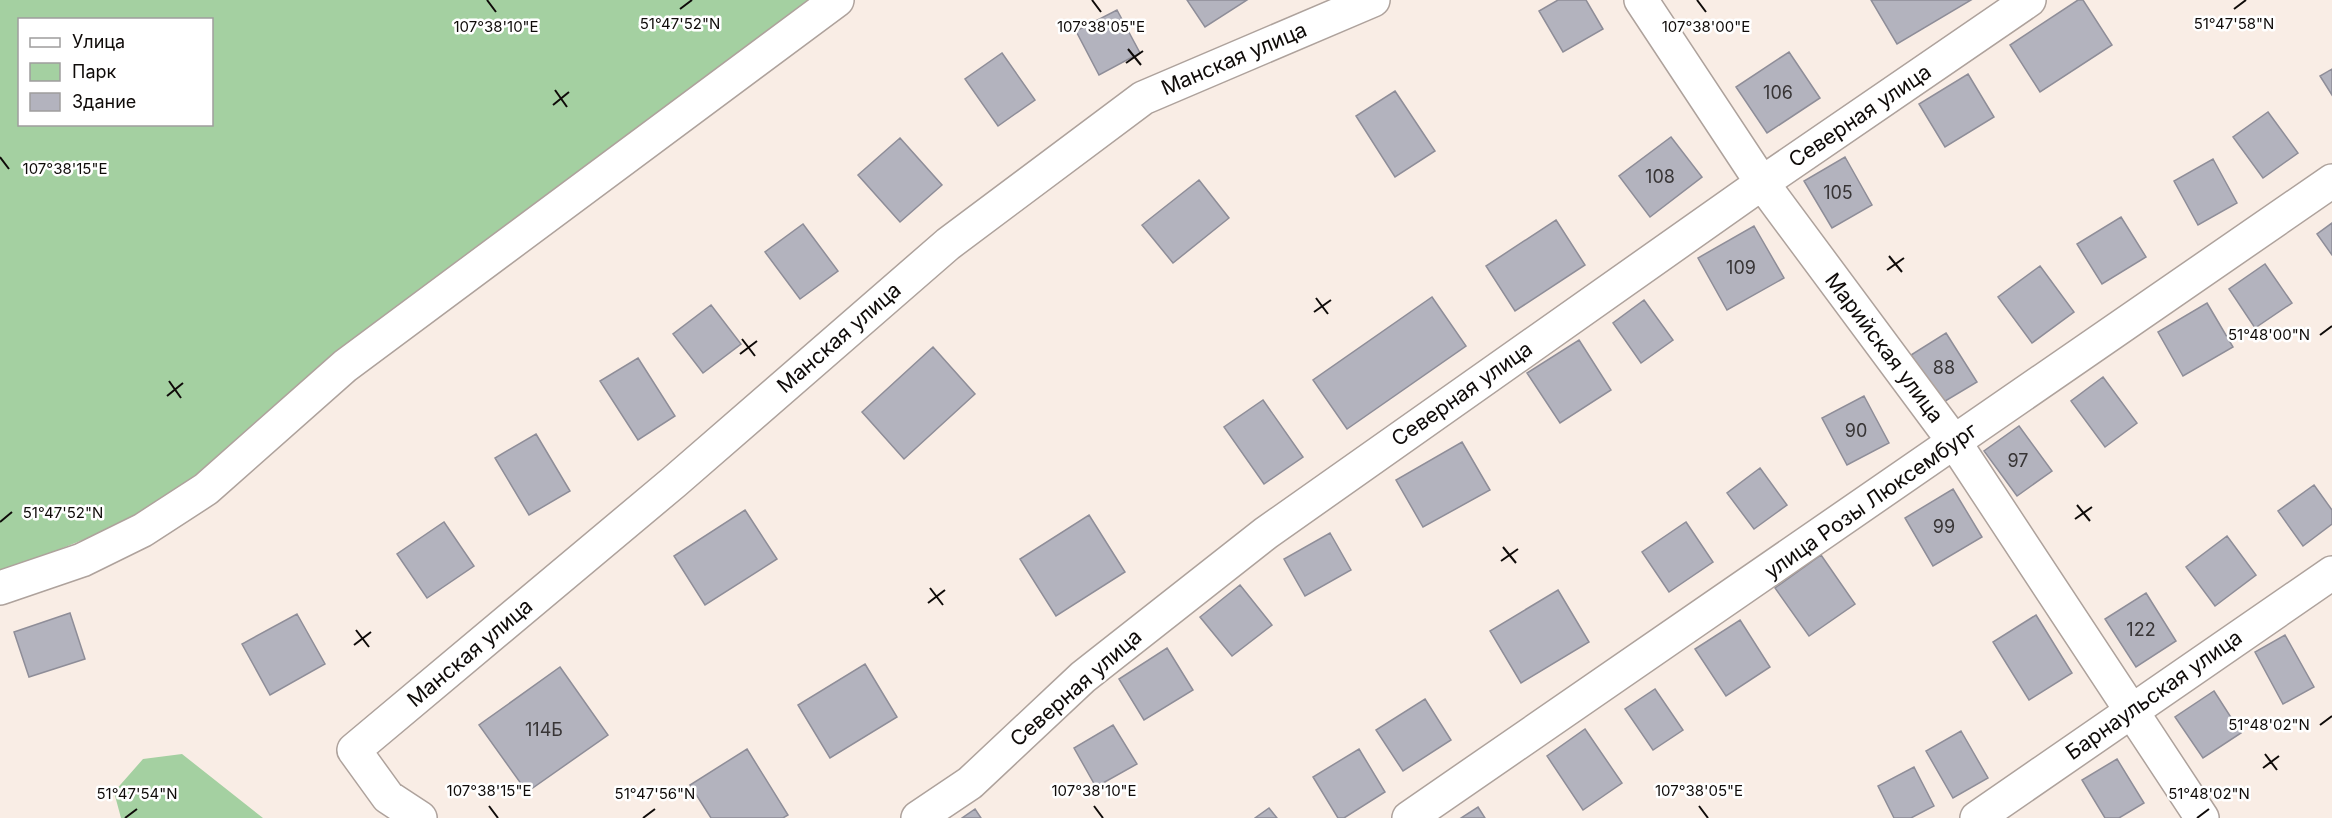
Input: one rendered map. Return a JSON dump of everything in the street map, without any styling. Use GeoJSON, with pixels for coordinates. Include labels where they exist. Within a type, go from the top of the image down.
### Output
{"type":"FeatureCollection","features":[{"type":"Feature","properties":{"kind":"street"},"geometry":{"type":"LineString","coordinates":[[0,588],[82,560],[143,530],[206,489],[345,366],[837,0]]}},
{"type":"Feature","properties":{"kind":"street","name":"Манская улица"},"geometry":{"type":"LineString","coordinates":[[420,818],[388,797],[354,750],[674,482],[948,244],[1143,98],[1373,0]]}},
{"type":"Feature","properties":{"kind":"street","name":"Марийская улица"},"geometry":{"type":"LineString","coordinates":[[1641,0],[1762,183],[1955,443],[2202,818]]}},
{"type":"Feature","properties":{"kind":"street","name":"Северная улица"},"geometry":{"type":"LineString","coordinates":[[918,818],[970,783],[1083,677],[1266,533],[1762,183],[2029,0]]}},
{"type":"Feature","properties":{"kind":"street","name":"улица Розы Люксембург"},"geometry":{"type":"LineString","coordinates":[[1409,818],[2332,181]]}},
{"type":"Feature","properties":{"kind":"street","name":"Барнаульская улица"},"geometry":{"type":"LineString","coordinates":[[1977,818],[2332,573]]}},
{"type":"Feature","properties":{"kind":"green space"},"geometry":{"type":"Polygon","coordinates":[[[0,0],[812,0],[436,283],[309,375],[184,485],[122,524],[43,556],[0,570],[0,0]]]}},
{"type":"Feature","properties":{"kind":"green space"},"geometry":{"type":"Polygon","coordinates":[[[182,754],[263,818],[121,818],[114,792],[143,759],[182,754]]]}},
{"type":"Feature","properties":{"kind":"building"},"geometry":{"type":"Polygon","coordinates":[[[1187,0],[1247,0],[1205,27],[1187,0]]]}},
{"type":"Feature","properties":{"kind":"building"},"geometry":{"type":"Polygon","coordinates":[[[1558,0],[1586,0],[1603,29],[1563,52],[1539,11],[1558,0]]]}},
{"type":"Feature","properties":{"kind":"building"},"geometry":{"type":"Polygon","coordinates":[[[1871,0],[1971,0],[1897,44],[1871,0]]]}},
{"type":"Feature","properties":{"kind":"building"},"geometry":{"type":"Polygon","coordinates":[[[2078,0],[2083,0],[2112,45],[2040,92],[2010,45],[2078,0]]]}},
{"type":"Feature","properties":{"kind":"building"},"geometry":{"type":"Polygon","coordinates":[[[1117,10],[1140,53],[1099,75],[1076,31],[1117,10]]]}},
{"type":"Feature","properties":{"kind":"building"},"geometry":{"type":"Polygon","coordinates":[[[1789,52],[1820,98],[1767,133],[1736,87],[1789,52]]]}},
{"type":"Feature","properties":{"kind":"building"},"geometry":{"type":"Polygon","coordinates":[[[1002,53],[1035,100],[998,126],[965,79],[1002,53]]]}},
{"type":"Feature","properties":{"kind":"building"},"geometry":{"type":"Polygon","coordinates":[[[2332,69],[2332,95],[2320,76],[2332,69]]]}},
{"type":"Feature","properties":{"kind":"building"},"geometry":{"type":"Polygon","coordinates":[[[1968,74],[1994,117],[1945,147],[1919,104],[1968,74]]]}},
{"type":"Feature","properties":{"kind":"building"},"geometry":{"type":"Polygon","coordinates":[[[1395,91],[1435,151],[1395,177],[1356,116],[1395,91]]]}},
{"type":"Feature","properties":{"kind":"building"},"geometry":{"type":"Polygon","coordinates":[[[2268,112],[2298,153],[2263,178],[2233,137],[2268,112]]]}},
{"type":"Feature","properties":{"kind":"building"},"geometry":{"type":"Polygon","coordinates":[[[1671,137],[1702,177],[1650,217],[1619,176],[1671,137]]]}},
{"type":"Feature","properties":{"kind":"building"},"geometry":{"type":"Polygon","coordinates":[[[900,138],[942,185],[900,222],[858,175],[900,138]]]}},
{"type":"Feature","properties":{"kind":"building"},"geometry":{"type":"Polygon","coordinates":[[[1845,157],[1872,205],[1832,228],[1804,181],[1845,157]]]}},
{"type":"Feature","properties":{"kind":"building"},"geometry":{"type":"Polygon","coordinates":[[[2213,159],[2237,203],[2198,225],[2174,181],[2213,159]]]}},
{"type":"Feature","properties":{"kind":"building"},"geometry":{"type":"Polygon","coordinates":[[[1199,180],[1229,218],[1173,263],[1142,225],[1199,180]]]}},
{"type":"Feature","properties":{"kind":"building"},"geometry":{"type":"Polygon","coordinates":[[[2121,217],[2146,257],[2102,284],[2077,244],[2121,217]]]}},
{"type":"Feature","properties":{"kind":"building"},"geometry":{"type":"Polygon","coordinates":[[[1556,220],[1585,265],[1515,311],[1486,266],[1556,220]]]}},
{"type":"Feature","properties":{"kind":"building"},"geometry":{"type":"Polygon","coordinates":[[[2332,223],[2332,255],[2317,234],[2332,223]]]}},
{"type":"Feature","properties":{"kind":"building"},"geometry":{"type":"Polygon","coordinates":[[[803,224],[838,271],[800,299],[765,252],[803,224]]]}},
{"type":"Feature","properties":{"kind":"building"},"geometry":{"type":"Polygon","coordinates":[[[1754,226],[1784,278],[1727,310],[1698,258],[1754,226]]]}},
{"type":"Feature","properties":{"kind":"building"},"geometry":{"type":"Polygon","coordinates":[[[2265,264],[2292,303],[2255,328],[2229,289],[2265,264]]]}},
{"type":"Feature","properties":{"kind":"building"},"geometry":{"type":"Polygon","coordinates":[[[2040,266],[2074,312],[2032,343],[1998,297],[2040,266]]]}},
{"type":"Feature","properties":{"kind":"building"},"geometry":{"type":"Polygon","coordinates":[[[1432,297],[1466,346],[1347,429],[1313,380],[1432,297]]]}},
{"type":"Feature","properties":{"kind":"building"},"geometry":{"type":"Polygon","coordinates":[[[1644,300],[1673,340],[1641,363],[1613,323],[1644,300]]]}},
{"type":"Feature","properties":{"kind":"building"},"geometry":{"type":"Polygon","coordinates":[[[2207,303],[2233,347],[2183,376],[2158,332],[2207,303]]]}},
{"type":"Feature","properties":{"kind":"building"},"geometry":{"type":"Polygon","coordinates":[[[711,305],[741,344],[703,373],[673,334],[711,305]]]}},
{"type":"Feature","properties":{"kind":"building"},"geometry":{"type":"Polygon","coordinates":[[[1946,333],[1977,382],[1942,403],[1911,355],[1946,333]]]}},
{"type":"Feature","properties":{"kind":"building"},"geometry":{"type":"Polygon","coordinates":[[[1579,340],[1611,390],[1560,423],[1527,373],[1579,340]]]}},
{"type":"Feature","properties":{"kind":"building"},"geometry":{"type":"Polygon","coordinates":[[[933,347],[975,394],[904,459],[862,412],[933,347]]]}},
{"type":"Feature","properties":{"kind":"building"},"geometry":{"type":"Polygon","coordinates":[[[638,358],[675,416],[638,440],[600,381],[638,358]]]}},
{"type":"Feature","properties":{"kind":"building"},"geometry":{"type":"Polygon","coordinates":[[[2103,377],[2137,423],[2105,447],[2071,401],[2103,377]]]}},
{"type":"Feature","properties":{"kind":"building"},"geometry":{"type":"Polygon","coordinates":[[[1864,396],[1889,443],[1847,465],[1822,418],[1864,396]]]}},
{"type":"Feature","properties":{"kind":"building"},"geometry":{"type":"Polygon","coordinates":[[[1263,400],[1303,457],[1264,484],[1224,427],[1263,400]]]}},
{"type":"Feature","properties":{"kind":"building"},"geometry":{"type":"Polygon","coordinates":[[[2019,426],[2052,471],[2017,496],[1984,451],[2019,426]]]}},
{"type":"Feature","properties":{"kind":"building"},"geometry":{"type":"Polygon","coordinates":[[[536,434],[570,491],[529,515],[495,458],[536,434]]]}},
{"type":"Feature","properties":{"kind":"building"},"geometry":{"type":"Polygon","coordinates":[[[1462,442],[1490,490],[1423,527],[1396,480],[1462,442]]]}},
{"type":"Feature","properties":{"kind":"building"},"geometry":{"type":"Polygon","coordinates":[[[1760,468],[1787,505],[1754,529],[1727,493],[1760,468]]]}},
{"type":"Feature","properties":{"kind":"building"},"geometry":{"type":"Polygon","coordinates":[[[2314,485],[2332,510],[2332,524],[2303,546],[2278,511],[2314,485]]]}},
{"type":"Feature","properties":{"kind":"building"},"geometry":{"type":"Polygon","coordinates":[[[1953,489],[1982,537],[1933,566],[1905,518],[1953,489]]]}},
{"type":"Feature","properties":{"kind":"building"},"geometry":{"type":"Polygon","coordinates":[[[745,510],[777,559],[705,605],[674,556],[745,510]]]}},
{"type":"Feature","properties":{"kind":"building"},"geometry":{"type":"Polygon","coordinates":[[[1089,515],[1125,572],[1056,616],[1020,559],[1089,515]]]}},
{"type":"Feature","properties":{"kind":"building"},"geometry":{"type":"Polygon","coordinates":[[[444,522],[474,566],[427,598],[397,554],[444,522]]]}},
{"type":"Feature","properties":{"kind":"building"},"geometry":{"type":"Polygon","coordinates":[[[1686,522],[1713,562],[1669,592],[1642,552],[1686,522]]]}},
{"type":"Feature","properties":{"kind":"building"},"geometry":{"type":"Polygon","coordinates":[[[1330,533],[1351,570],[1305,596],[1284,559],[1330,533]]]}},
{"type":"Feature","properties":{"kind":"building"},"geometry":{"type":"Polygon","coordinates":[[[2227,536],[2256,575],[2215,606],[2186,567],[2227,536]]]}},
{"type":"Feature","properties":{"kind":"building"},"geometry":{"type":"Polygon","coordinates":[[[1821,555],[1855,604],[1809,636],[1775,588],[1821,555]]]}},
{"type":"Feature","properties":{"kind":"building"},"geometry":{"type":"Polygon","coordinates":[[[1240,585],[1272,625],[1232,656],[1200,617],[1240,585]]]}},
{"type":"Feature","properties":{"kind":"building"},"geometry":{"type":"Polygon","coordinates":[[[1558,590],[1589,642],[1521,683],[1490,631],[1558,590]]]}},
{"type":"Feature","properties":{"kind":"building"},"geometry":{"type":"Polygon","coordinates":[[[2146,593],[2176,641],[2136,667],[2105,619],[2146,593]]]}},
{"type":"Feature","properties":{"kind":"building"},"geometry":{"type":"Polygon","coordinates":[[[70,613],[85,659],[29,677],[14,632],[70,613]]]}},
{"type":"Feature","properties":{"kind":"building"},"geometry":{"type":"Polygon","coordinates":[[[297,614],[325,664],[270,695],[242,644],[297,614]]]}},
{"type":"Feature","properties":{"kind":"building"},"geometry":{"type":"Polygon","coordinates":[[[2036,615],[2072,673],[2029,700],[1993,642],[2036,615]]]}},
{"type":"Feature","properties":{"kind":"building"},"geometry":{"type":"Polygon","coordinates":[[[1740,620],[1770,667],[1726,696],[1695,649],[1740,620]]]}},
{"type":"Feature","properties":{"kind":"building"},"geometry":{"type":"Polygon","coordinates":[[[2285,635],[2314,687],[2283,704],[2255,652],[2285,635]]]}},
{"type":"Feature","properties":{"kind":"building"},"geometry":{"type":"Polygon","coordinates":[[[1167,648],[1193,690],[1144,720],[1119,679],[1167,648]]]}},
{"type":"Feature","properties":{"kind":"building"},"geometry":{"type":"Polygon","coordinates":[[[865,664],[897,717],[830,758],[798,705],[865,664]]]}},
{"type":"Feature","properties":{"kind":"building"},"geometry":{"type":"Polygon","coordinates":[[[560,667],[608,735],[527,792],[479,725],[560,667]]]}},
{"type":"Feature","properties":{"kind":"building"},"geometry":{"type":"Polygon","coordinates":[[[1655,689],[1683,730],[1653,750],[1625,709],[1655,689]]]}},
{"type":"Feature","properties":{"kind":"building"},"geometry":{"type":"Polygon","coordinates":[[[2214,691],[2241,733],[2203,758],[2175,717],[2214,691]]]}},
{"type":"Feature","properties":{"kind":"building"},"geometry":{"type":"Polygon","coordinates":[[[1425,699],[1451,740],[1403,771],[1376,730],[1425,699]]]}},
{"type":"Feature","properties":{"kind":"building"},"geometry":{"type":"Polygon","coordinates":[[[1113,725],[1137,764],[1096,787],[1074,748],[1113,725]]]}},
{"type":"Feature","properties":{"kind":"building"},"geometry":{"type":"Polygon","coordinates":[[[1585,729],[1622,783],[1583,810],[1547,756],[1585,729]]]}},
{"type":"Feature","properties":{"kind":"building"},"geometry":{"type":"Polygon","coordinates":[[[1961,731],[1988,778],[1953,798],[1926,751],[1961,731]]]}},
{"type":"Feature","properties":{"kind":"building"},"geometry":{"type":"Polygon","coordinates":[[[747,749],[788,815],[783,818],[711,818],[690,785],[747,749]]]}},
{"type":"Feature","properties":{"kind":"building"},"geometry":{"type":"Polygon","coordinates":[[[1359,749],[1385,792],[1344,818],[1338,818],[1313,777],[1359,749]]]}},
{"type":"Feature","properties":{"kind":"building"},"geometry":{"type":"Polygon","coordinates":[[[2117,759],[2144,803],[2119,818],[2105,818],[2082,780],[2117,759]]]}},
{"type":"Feature","properties":{"kind":"building"},"geometry":{"type":"Polygon","coordinates":[[[1914,767],[1934,806],[1911,818],[1894,818],[1878,786],[1914,767]]]}},
{"type":"Feature","properties":{"kind":"building"},"geometry":{"type":"Polygon","coordinates":[[[1478,807],[1485,818],[1461,818],[1478,807]]]}},
{"type":"Feature","properties":{"kind":"building"},"geometry":{"type":"Polygon","coordinates":[[[1269,808],[1277,818],[1255,818],[1269,808]]]}},
{"type":"Feature","properties":{"kind":"building"},"geometry":{"type":"Polygon","coordinates":[[[975,809],[981,818],[962,818],[975,809]]]}}]}
